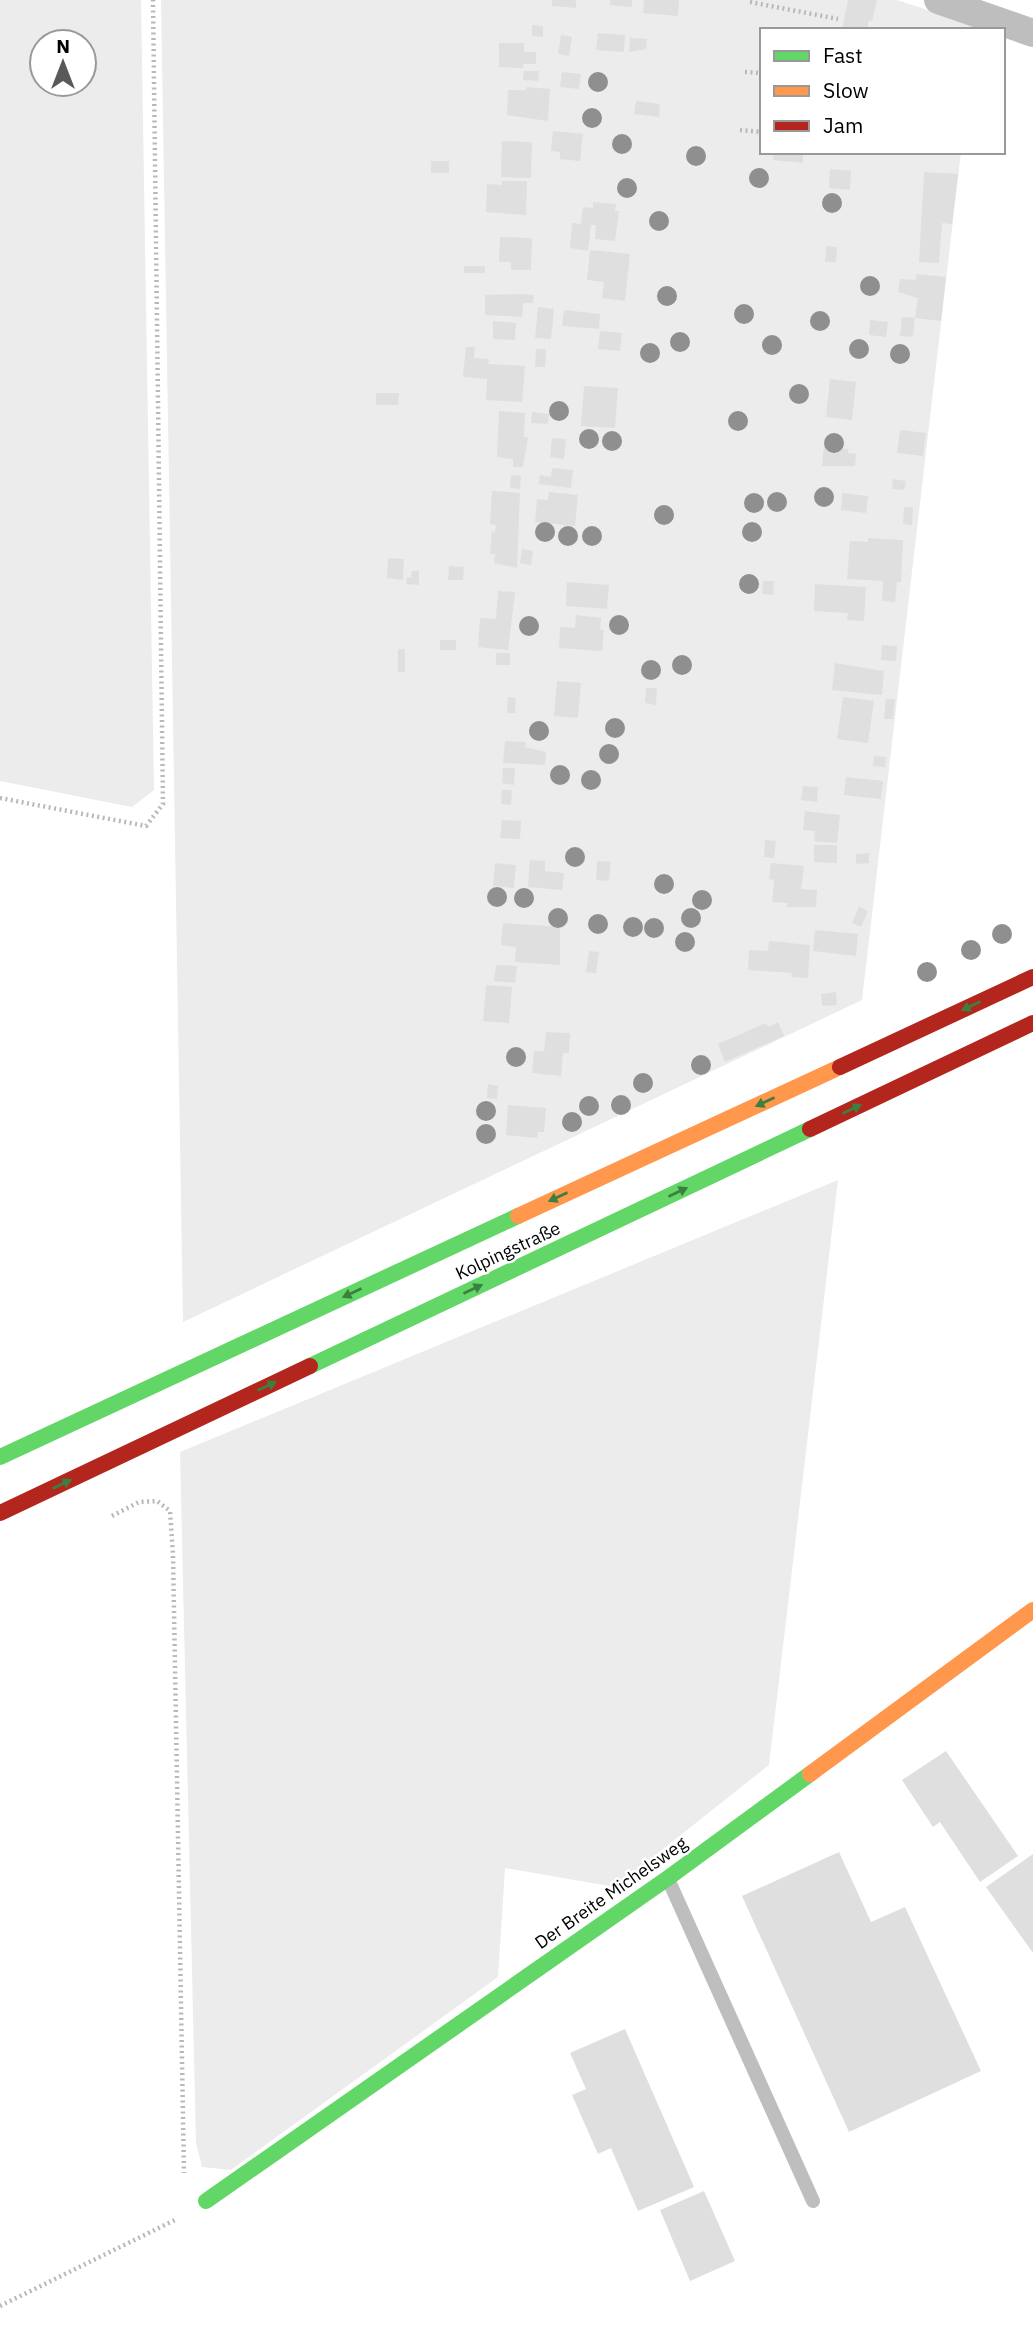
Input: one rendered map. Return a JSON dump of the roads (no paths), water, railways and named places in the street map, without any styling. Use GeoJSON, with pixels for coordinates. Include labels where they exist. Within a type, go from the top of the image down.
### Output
{"type":"FeatureCollection","features":[{"type":"Feature","properties":{"kind":"main road","name":"Kolpingstraße"},"geometry":{"type":"LineString","coordinates":[[0,1457],[1033,977]]}},
{"type":"Feature","properties":{"kind":"main road","name":"Kolpingstraße"},"geometry":{"type":"LineString","coordinates":[[0,1513],[1033,1023]]}},
{"type":"Feature","properties":{"kind":"main road","name":"Der Breite Michelsweg"},"geometry":{"type":"LineString","coordinates":[[206,2201],[667,1878],[1033,1610]]}},
{"type":"Feature","properties":{"kind":"street"},"geometry":{"type":"LineString","coordinates":[[938,0],[1033,33]]}},
{"type":"Feature","properties":{"kind":"lane"},"geometry":{"type":"LineString","coordinates":[[667,1878],[813,2201]]}}]}
